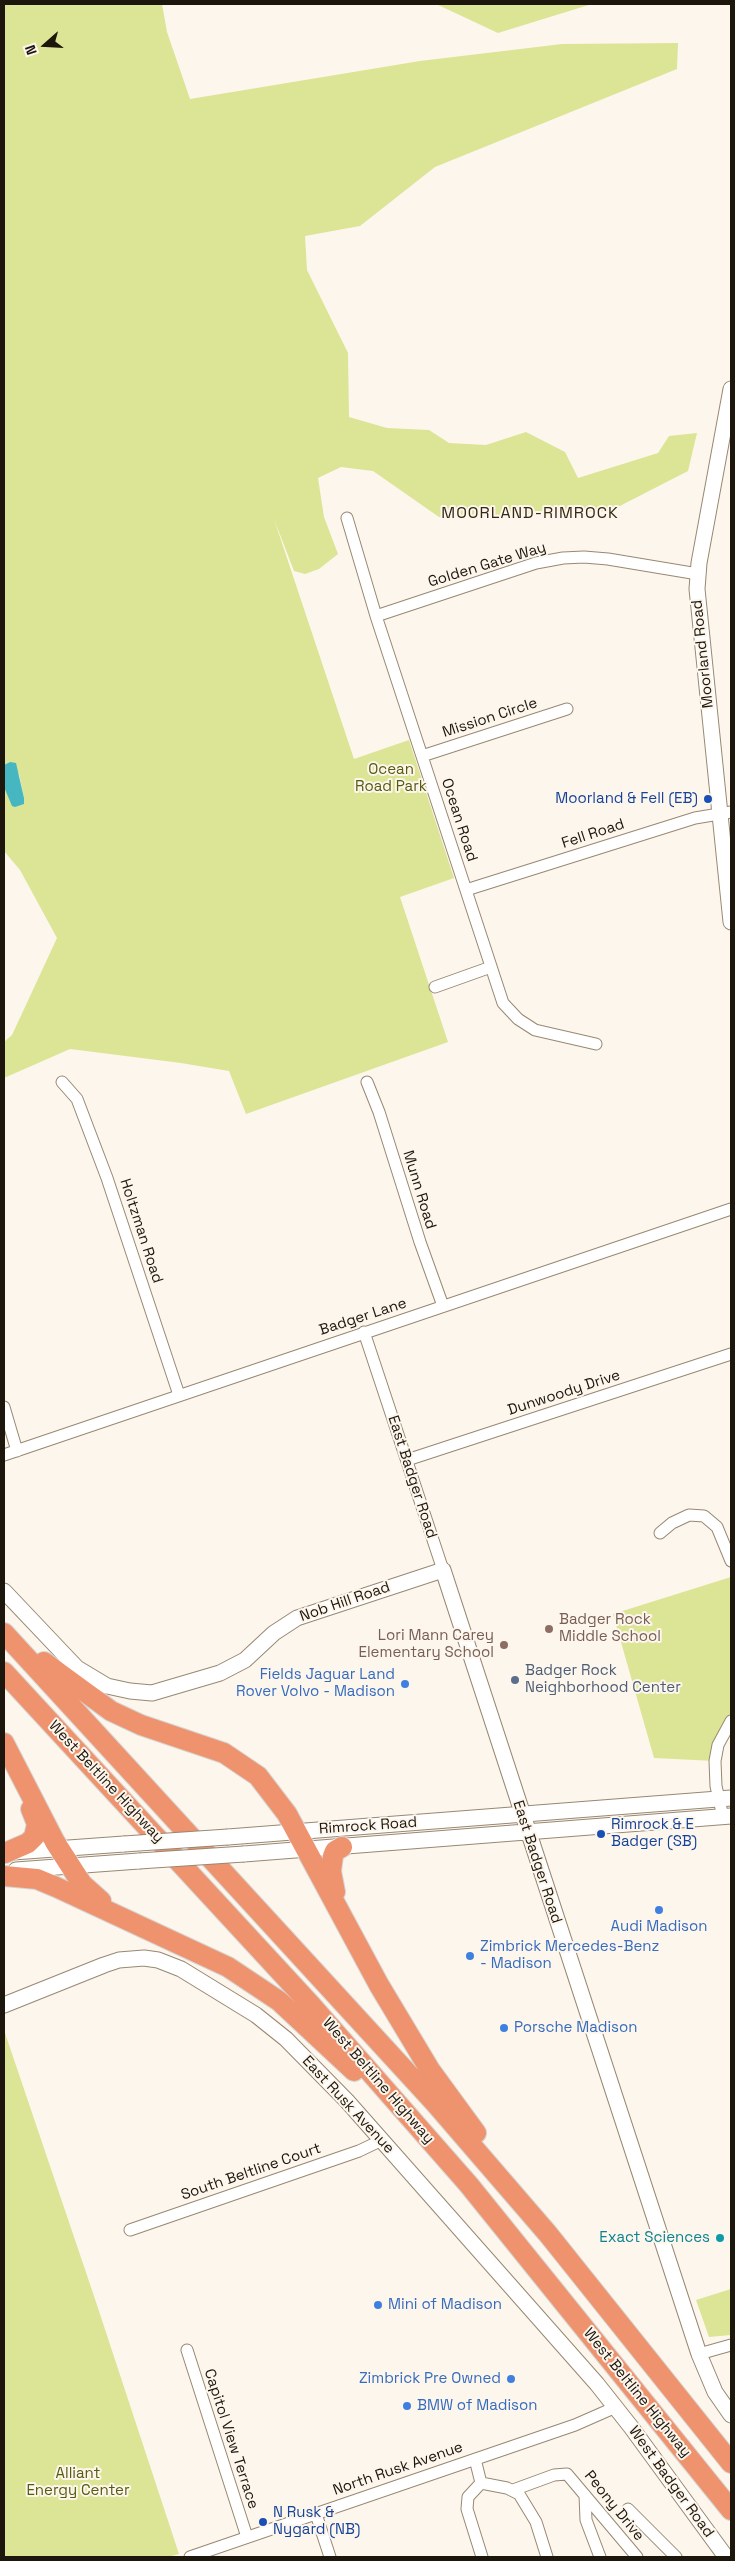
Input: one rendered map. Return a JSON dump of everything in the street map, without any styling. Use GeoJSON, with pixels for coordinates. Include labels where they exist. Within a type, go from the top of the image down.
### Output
{"type":"FeatureCollection","features":[{"type":"Feature","properties":{"kind":"highway"},"geometry":{"type":"LineString","coordinates":[[4,1631],[67,1680],[111,1711],[141,1725],[224,1753],[241,1762],[267,1786],[287,1814],[379,1985],[430,2070],[548,2234]]}},
{"type":"Feature","properties":{"kind":"highway","name":"West Beltline Highway"},"geometry":{"type":"LineString","coordinates":[[4,1631],[428,2096],[548,2234],[731,2462]]}},
{"type":"Feature","properties":{"kind":"highway","name":"West Beltline Highway"},"geometry":{"type":"LineString","coordinates":[[4,1672],[312,2006],[469,2186],[731,2510]]}},
{"type":"Feature","properties":{"kind":"highway"},"geometry":{"type":"LineString","coordinates":[[4,1743],[37,1824],[36,1832],[28,1843],[4,1859]]}},
{"type":"Feature","properties":{"kind":"highway"},"geometry":{"type":"LineString","coordinates":[[15,1768],[59,1849],[82,1884],[95,1897],[134,1922]]}},
{"type":"Feature","properties":{"kind":"highway"},"geometry":{"type":"LineString","coordinates":[[338,1908],[331,1871],[333,1856],[342,1847]]}},
{"type":"Feature","properties":{"kind":"highway"},"geometry":{"type":"LineString","coordinates":[[4,1876],[37,1879],[134,1922],[228,1967],[279,2001],[336,2054],[469,2186]]}},
{"type":"Feature","properties":{"kind":"street","name":"Moorland Road"},"geometry":{"type":"LineString","coordinates":[[731,389],[698,574],[697,590],[725,813],[731,922]]}},
{"type":"Feature","properties":{"kind":"street","name":"Ocean Road"},"geometry":{"type":"LineString","coordinates":[[347,518],[376,616],[503,1002],[518,1019],[535,1030],[554,1036],[596,1044]]}},
{"type":"Feature","properties":{"kind":"street","name":"Golden Gate Way"},"geometry":{"type":"LineString","coordinates":[[376,616],[536,563],[563,558],[608,559],[698,574]]}},
{"type":"Feature","properties":{"kind":"street","name":"Mission Circle"},"geometry":{"type":"LineString","coordinates":[[422,756],[567,709]]}},
{"type":"Feature","properties":{"kind":"street","name":"Fell Road"},"geometry":{"type":"LineString","coordinates":[[466,890],[695,818],[725,813]]}},
{"type":"Feature","properties":{"kind":"street"},"geometry":{"type":"LineString","coordinates":[[435,987],[491,967]]}},
{"type":"Feature","properties":{"kind":"street","name":"Holtzman Road"},"geometry":{"type":"LineString","coordinates":[[62,1082],[77,1099],[95,1144],[179,1395]]}},
{"type":"Feature","properties":{"kind":"street","name":"Munn Road"},"geometry":{"type":"LineString","coordinates":[[367,1082],[379,1112],[420,1242],[443,1306]]}},
{"type":"Feature","properties":{"kind":"street","name":"Badger Lane"},"geometry":{"type":"LineString","coordinates":[[4,1455],[731,1209]]}},
{"type":"Feature","properties":{"kind":"street","name":"East Badger Road"},"geometry":{"type":"LineString","coordinates":[[364,1332],[699,2354],[715,2392],[731,2415]]}},
{"type":"Feature","properties":{"kind":"street","name":"Dunwoody Drive"},"geometry":{"type":"LineString","coordinates":[[407,1460],[731,1354]]}},
{"type":"Feature","properties":{"kind":"street"},"geometry":{"type":"LineString","coordinates":[[4,1407],[17,1450]]}},
{"type":"Feature","properties":{"kind":"street"},"geometry":{"type":"LineString","coordinates":[[660,1534],[672,1523],[689,1515],[704,1516],[718,1527],[731,1561]]}},
{"type":"Feature","properties":{"kind":"street","name":"Nob Hill Road"},"geometry":{"type":"LineString","coordinates":[[4,1591],[77,1668],[107,1686],[130,1692],[152,1693],[220,1673],[245,1660],[274,1633],[297,1618],[443,1570]]}},
{"type":"Feature","properties":{"kind":"street"},"geometry":{"type":"LineString","coordinates":[[727,1817],[725,1799],[715,1761],[718,1745],[731,1721]]}},
{"type":"Feature","properties":{"kind":"street","name":"Rimrock Road"},"geometry":{"type":"LineString","coordinates":[[4,1859],[59,1849],[522,1816],[725,1799]]}},
{"type":"Feature","properties":{"kind":"street","name":"Rimrock Road"},"geometry":{"type":"LineString","coordinates":[[4,1859],[70,1866],[306,1850],[727,1817]]}},
{"type":"Feature","properties":{"kind":"street","name":"East Rusk Avenue"},"geometry":{"type":"LineString","coordinates":[[4,2005],[119,1960],[144,1958],[167,1963],[238,2002],[272,2028],[347,2101],[616,2408]]}},
{"type":"Feature","properties":{"kind":"street","name":"South Beltline Court"},"geometry":{"type":"LineString","coordinates":[[130,2230],[359,2151],[382,2140]]}},
{"type":"Feature","properties":{"kind":"street"},"geometry":{"type":"LineString","coordinates":[[699,2354],[731,2345]]}},
{"type":"Feature","properties":{"kind":"street","name":"Capitol View Terrace"},"geometry":{"type":"LineString","coordinates":[[187,2350],[247,2537]]}},
{"type":"Feature","properties":{"kind":"street","name":"North Rusk Avenue"},"geometry":{"type":"LineString","coordinates":[[190,2557],[575,2425],[616,2408]]}},
{"type":"Feature","properties":{"kind":"street","name":"West Badger Road"},"geometry":{"type":"LineString","coordinates":[[616,2408],[726,2557]]}},
{"type":"Feature","properties":{"kind":"street"},"geometry":{"type":"LineString","coordinates":[[475,2459],[481,2482]]}},
{"type":"Feature","properties":{"kind":"street","name":"Peony Drive"},"geometry":{"type":"LineString","coordinates":[[514,2490],[554,2475],[567,2474],[637,2557]]}},
{"type":"Feature","properties":{"kind":"street"},"geometry":{"type":"LineString","coordinates":[[481,2482],[514,2490],[519,2494],[536,2522],[547,2557]]}},
{"type":"Feature","properties":{"kind":"street"},"geometry":{"type":"LineString","coordinates":[[481,2482],[468,2497],[467,2509],[482,2557]]}},
{"type":"Feature","properties":{"kind":"street"},"geometry":{"type":"LineString","coordinates":[[585,2495],[586,2520],[600,2557]]}},
{"type":"Feature","properties":{"kind":"street"},"geometry":{"type":"LineString","coordinates":[[628,2509],[676,2557]]}},
{"type":"Feature","properties":{"kind":"street"},"geometry":{"type":"LineString","coordinates":[[316,2514],[330,2557]]}},
{"type":"Feature","properties":{"kind":"green space","name":"Ocean Road Park"},"geometry":{"type":"Polygon","coordinates":[[[4,4],[162,4],[167,32],[190,99],[420,61],[562,44],[678,43],[677,69],[435,167],[360,226],[305,236],[307,270],[348,353],[349,417],[387,428],[429,430],[449,443],[486,445],[526,432],[565,452],[578,478],[658,453],[669,436],[697,433],[688,471],[610,511],[439,517],[373,471],[341,467],[318,478],[324,517],[338,554],[319,569],[305,574],[294,571],[274,519],[354,759],[409,740],[454,878],[400,897],[448,1042],[246,1114],[229,1071],[181,1063],[70,1049],[4,1078],[4,1042],[12,1035],[57,938],[20,870],[4,851],[4,787],[24,798],[19,774],[10,762],[4,765],[4,4]]]}},
{"type":"Feature","properties":{"kind":"green space"},"geometry":{"type":"Polygon","coordinates":[[[436,4],[592,4],[498,33],[436,4]]]}},
{"type":"Feature","properties":{"kind":"green space"},"geometry":{"type":"Polygon","coordinates":[[[731,1577],[731,1721],[715,1761],[654,1758],[613,1614],[731,1577]]]}},
{"type":"Feature","properties":{"kind":"green space","name":"Alliant Energy Center"},"geometry":{"type":"Polygon","coordinates":[[[4,2030],[179,2554],[168,2557],[4,2557],[4,2030]]]}},
{"type":"Feature","properties":{"kind":"green space"},"geometry":{"type":"Polygon","coordinates":[[[731,2289],[731,2335],[709,2337],[696,2300],[731,2289]]]}},
{"type":"Feature","properties":{"kind":"water"},"geometry":{"type":"Polygon","coordinates":[[[10,762],[16,763],[24,798],[24,804],[15,807],[12,806],[4,787],[4,765],[10,762]]]}},
{"type":"Feature","properties":{"kind":"place","name":"Moorland & Fell (EB)"},"geometry":{"type":"Point","coordinates":[708,799]}},
{"type":"Feature","properties":{"kind":"place","name":"Badger Rock Middle School"},"geometry":{"type":"Point","coordinates":[549,1629]}},
{"type":"Feature","properties":{"kind":"place","name":"Lori Mann Carey Elementary School"},"geometry":{"type":"Point","coordinates":[504,1645]}},
{"type":"Feature","properties":{"kind":"place","name":"Badger Rock Neighborhood Center"},"geometry":{"type":"Point","coordinates":[515,1680]}},
{"type":"Feature","properties":{"kind":"place","name":"Fields Jaguar Land Rover Volvo - Madison"},"geometry":{"type":"Point","coordinates":[405,1684]}},
{"type":"Feature","properties":{"kind":"place","name":"Rimrock & E Badger (SB)"},"geometry":{"type":"Point","coordinates":[601,1834]}},
{"type":"Feature","properties":{"kind":"place","name":"Audi Madison"},"geometry":{"type":"Point","coordinates":[659,1910]}},
{"type":"Feature","properties":{"kind":"place","name":"Zimbrick Mercedes-Benz - Madison"},"geometry":{"type":"Point","coordinates":[470,1956]}},
{"type":"Feature","properties":{"kind":"place","name":"Porsche Madison"},"geometry":{"type":"Point","coordinates":[504,2028]}},
{"type":"Feature","properties":{"kind":"place","name":"Exact Sciences"},"geometry":{"type":"Point","coordinates":[720,2238]}},
{"type":"Feature","properties":{"kind":"place","name":"Mini of Madison"},"geometry":{"type":"Point","coordinates":[378,2305]}},
{"type":"Feature","properties":{"kind":"place","name":"Zimbrick Pre Owned"},"geometry":{"type":"Point","coordinates":[511,2379]}},
{"type":"Feature","properties":{"kind":"place","name":"BMW of Madison"},"geometry":{"type":"Point","coordinates":[407,2406]}},
{"type":"Feature","properties":{"kind":"place","name":"N Rusk & Nygard (NB)"},"geometry":{"type":"Point","coordinates":[263,2522]}},
{"type":"Feature","properties":{"kind":"district","name":"MOORLAND-RIMROCK"},"geometry":{"type":"Point","coordinates":[530,514]}}]}
